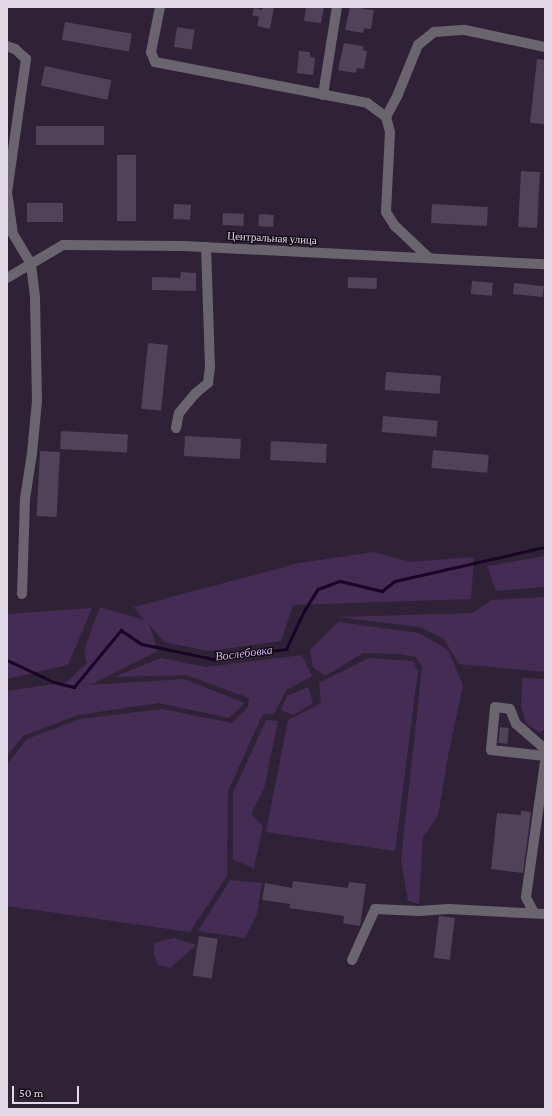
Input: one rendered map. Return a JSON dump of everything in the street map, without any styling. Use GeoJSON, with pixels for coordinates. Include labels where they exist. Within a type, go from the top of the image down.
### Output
{"type":"FeatureCollection","features":[{"type":"Feature","properties":{"kind":"street"},"geometry":{"type":"LineString","coordinates":[[160,7],[151,52],[156,62],[366,103],[386,117],[390,132],[386,212],[394,225],[429,258]]}},
{"type":"Feature","properties":{"kind":"street"},"geometry":{"type":"LineString","coordinates":[[323,95],[337,7]]}},
{"type":"Feature","properties":{"kind":"street"},"geometry":{"type":"LineString","coordinates":[[386,117],[398,94],[418,45],[434,32],[465,30],[545,47]]}},
{"type":"Feature","properties":{"kind":"street"},"geometry":{"type":"LineString","coordinates":[[7,46],[15,49],[26,59],[7,192],[13,234],[31,264],[35,298],[37,401],[32,453],[25,499],[22,594]]}},
{"type":"Feature","properties":{"kind":"street","name":"Центральная улица"},"geometry":{"type":"LineString","coordinates":[[7,278],[63,245],[206,247],[545,264]]}},
{"type":"Feature","properties":{"kind":"street"},"geometry":{"type":"LineString","coordinates":[[176,428],[179,413],[208,383],[210,367],[206,247]]}},
{"type":"Feature","properties":{"kind":"street"},"geometry":{"type":"LineString","coordinates":[[545,749],[516,724],[510,709],[496,707],[491,750],[545,756]]}},
{"type":"Feature","properties":{"kind":"street"},"geometry":{"type":"LineString","coordinates":[[534,913],[526,897],[545,761]]}},
{"type":"Feature","properties":{"kind":"street"},"geometry":{"type":"LineString","coordinates":[[352,960],[375,909],[419,911],[448,909],[545,914]]}},
{"type":"Feature","properties":{"kind":"shaded area"},"geometry":{"type":"Polygon","coordinates":[[[374,552],[409,562],[474,557],[471,599],[293,605],[281,641],[209,651],[164,642],[149,624],[158,651],[90,685],[184,679],[245,703],[229,718],[159,703],[78,715],[23,736],[7,756],[7,691],[67,682],[87,663],[84,650],[100,607],[144,620],[134,607],[299,563],[374,552]]]}},
{"type":"Feature","properties":{"kind":"shaded area"},"geometry":{"type":"Polygon","coordinates":[[[545,556],[545,587],[496,591],[487,566],[545,556]]]}},
{"type":"Feature","properties":{"kind":"shaded area"},"geometry":{"type":"Polygon","coordinates":[[[545,597],[545,672],[459,664],[444,639],[420,627],[337,617],[472,613],[492,600],[545,597]]]}},
{"type":"Feature","properties":{"kind":"shaded area"},"geometry":{"type":"Polygon","coordinates":[[[92,608],[68,665],[7,679],[7,614],[92,608]]]}},
{"type":"Feature","properties":{"kind":"shaded area"},"geometry":{"type":"Polygon","coordinates":[[[338,622],[419,633],[448,650],[463,685],[448,756],[438,816],[423,837],[419,904],[408,901],[401,860],[422,667],[416,657],[400,654],[363,653],[325,676],[313,667],[310,650],[338,622]]]}},
{"type":"Feature","properties":{"kind":"shaded area"},"geometry":{"type":"Polygon","coordinates":[[[302,655],[312,676],[286,690],[274,714],[263,714],[228,791],[227,876],[190,932],[7,906],[7,764],[27,739],[80,719],[162,709],[232,723],[248,707],[249,698],[186,675],[114,677],[161,658],[206,667],[302,655]]]}},
{"type":"Feature","properties":{"kind":"shaded area"},"geometry":{"type":"Polygon","coordinates":[[[369,658],[413,661],[418,671],[395,851],[266,832],[288,720],[321,703],[319,683],[369,658]]]}},
{"type":"Feature","properties":{"kind":"shaded area"},"geometry":{"type":"Polygon","coordinates":[[[522,678],[545,679],[545,729],[540,733],[526,723],[521,706],[522,678]]]}},
{"type":"Feature","properties":{"kind":"shaded area"},"geometry":{"type":"Polygon","coordinates":[[[308,687],[313,703],[293,715],[281,710],[287,696],[308,687]]]}},
{"type":"Feature","properties":{"kind":"shaded area"},"geometry":{"type":"Polygon","coordinates":[[[266,720],[278,721],[264,789],[251,814],[263,826],[254,868],[233,860],[233,793],[266,720]]]}},
{"type":"Feature","properties":{"kind":"shaded area"},"geometry":{"type":"Polygon","coordinates":[[[230,880],[262,883],[257,914],[245,938],[198,931],[230,880]]]}},
{"type":"Feature","properties":{"kind":"shaded area"},"geometry":{"type":"Polygon","coordinates":[[[174,938],[196,945],[170,968],[158,965],[154,955],[154,943],[174,938]]]}},
{"type":"Feature","properties":{"kind":"building"},"geometry":{"type":"Polygon","coordinates":[[[263,7],[274,7],[270,29],[257,26],[259,17],[252,15],[254,8],[262,10],[263,7]]]}},
{"type":"Feature","properties":{"kind":"building"},"geometry":{"type":"Polygon","coordinates":[[[306,7],[324,7],[321,23],[304,21],[306,7]]]}},
{"type":"Feature","properties":{"kind":"building"},"geometry":{"type":"Polygon","coordinates":[[[350,7],[363,7],[363,9],[374,10],[371,29],[364,28],[363,33],[345,30],[350,7]]]}},
{"type":"Feature","properties":{"kind":"building"},"geometry":{"type":"Polygon","coordinates":[[[65,22],[132,34],[129,52],[62,40],[65,22]]]}},
{"type":"Feature","properties":{"kind":"building"},"geometry":{"type":"Polygon","coordinates":[[[177,27],[195,30],[192,50],[174,47],[177,27]]]}},
{"type":"Feature","properties":{"kind":"building"},"geometry":{"type":"Polygon","coordinates":[[[344,43],[363,46],[363,50],[367,51],[364,69],[357,68],[356,73],[338,70],[344,43]]]}},
{"type":"Feature","properties":{"kind":"building"},"geometry":{"type":"Polygon","coordinates":[[[299,51],[310,52],[310,57],[315,58],[313,75],[297,73],[299,51]]]}},
{"type":"Feature","properties":{"kind":"building"},"geometry":{"type":"Polygon","coordinates":[[[537,59],[545,60],[545,124],[530,123],[537,59]]]}},
{"type":"Feature","properties":{"kind":"building"},"geometry":{"type":"Polygon","coordinates":[[[45,66],[112,80],[107,100],[41,86],[45,66]]]}},
{"type":"Feature","properties":{"kind":"building"},"geometry":{"type":"Polygon","coordinates":[[[36,126],[104,126],[104,145],[36,145],[36,126]]]}},
{"type":"Feature","properties":{"kind":"building"},"geometry":{"type":"Polygon","coordinates":[[[117,155],[136,155],[136,221],[117,221],[117,155]]]}},
{"type":"Feature","properties":{"kind":"building"},"geometry":{"type":"Polygon","coordinates":[[[521,171],[540,172],[537,228],[518,227],[521,171]]]}},
{"type":"Feature","properties":{"kind":"building"},"geometry":{"type":"Polygon","coordinates":[[[27,203],[63,203],[63,222],[27,222],[27,203]]]}},
{"type":"Feature","properties":{"kind":"building"},"geometry":{"type":"Polygon","coordinates":[[[174,204],[191,205],[190,220],[173,219],[174,204]]]}},
{"type":"Feature","properties":{"kind":"building"},"geometry":{"type":"Polygon","coordinates":[[[432,204],[488,207],[487,226],[431,223],[432,204]]]}},
{"type":"Feature","properties":{"kind":"building"},"geometry":{"type":"Polygon","coordinates":[[[223,213],[244,214],[243,226],[222,225],[223,213]]]}},
{"type":"Feature","properties":{"kind":"building"},"geometry":{"type":"Polygon","coordinates":[[[259,214],[274,215],[273,227],[258,226],[259,214]]]}},
{"type":"Feature","properties":{"kind":"building"},"geometry":{"type":"Polygon","coordinates":[[[181,272],[196,273],[196,291],[152,290],[152,277],[180,278],[181,272]]]}},
{"type":"Feature","properties":{"kind":"building"},"geometry":{"type":"Polygon","coordinates":[[[348,277],[377,278],[377,289],[348,288],[348,277]]]}},
{"type":"Feature","properties":{"kind":"building"},"geometry":{"type":"Polygon","coordinates":[[[472,281],[493,283],[492,296],[471,294],[472,281]]]}},
{"type":"Feature","properties":{"kind":"building"},"geometry":{"type":"Polygon","coordinates":[[[514,283],[544,286],[543,297],[513,294],[514,283]]]}},
{"type":"Feature","properties":{"kind":"building"},"geometry":{"type":"Polygon","coordinates":[[[148,343],[168,345],[161,411],[141,409],[148,343]]]}},
{"type":"Feature","properties":{"kind":"building"},"geometry":{"type":"Polygon","coordinates":[[[386,372],[441,376],[440,394],[385,390],[386,372]]]}},
{"type":"Feature","properties":{"kind":"building"},"geometry":{"type":"Polygon","coordinates":[[[383,416],[438,421],[436,437],[382,432],[383,416]]]}},
{"type":"Feature","properties":{"kind":"building"},"geometry":{"type":"Polygon","coordinates":[[[61,431],[128,435],[127,452],[60,449],[61,431]]]}},
{"type":"Feature","properties":{"kind":"building"},"geometry":{"type":"Polygon","coordinates":[[[185,436],[241,439],[240,459],[184,456],[185,436]]]}},
{"type":"Feature","properties":{"kind":"building"},"geometry":{"type":"Polygon","coordinates":[[[271,441],[327,444],[326,463],[270,460],[271,441]]]}},
{"type":"Feature","properties":{"kind":"building"},"geometry":{"type":"Polygon","coordinates":[[[433,450],[489,455],[487,473],[431,468],[433,450]]]}},
{"type":"Feature","properties":{"kind":"building"},"geometry":{"type":"Polygon","coordinates":[[[40,451],[60,452],[57,517],[37,516],[40,451]]]}},
{"type":"Feature","properties":{"kind":"building"},"geometry":{"type":"Polygon","coordinates":[[[500,727],[509,728],[507,744],[498,743],[500,727]]]}},
{"type":"Feature","properties":{"kind":"building"},"geometry":{"type":"Polygon","coordinates":[[[521,811],[531,812],[523,873],[491,869],[497,813],[521,815],[521,811]]]}},
{"type":"Feature","properties":{"kind":"building"},"geometry":{"type":"Polygon","coordinates":[[[293,881],[348,888],[349,882],[366,884],[360,926],[343,923],[344,916],[289,908],[290,904],[262,900],[265,883],[292,888],[293,881]]]}},
{"type":"Feature","properties":{"kind":"building"},"geometry":{"type":"Polygon","coordinates":[[[439,916],[455,918],[450,960],[434,958],[439,916]]]}},
{"type":"Feature","properties":{"kind":"building"},"geometry":{"type":"Polygon","coordinates":[[[199,936],[218,939],[212,978],[193,976],[199,936]]]}},
{"type":"Feature","properties":{"kind":"waterway","name":"Вослебовка"},"geometry":{"type":"LineString","coordinates":[[7,660],[54,682],[74,687],[121,630],[142,644],[213,659],[286,649],[304,611],[318,589],[340,581],[382,591],[395,581],[545,547]]}}]}
